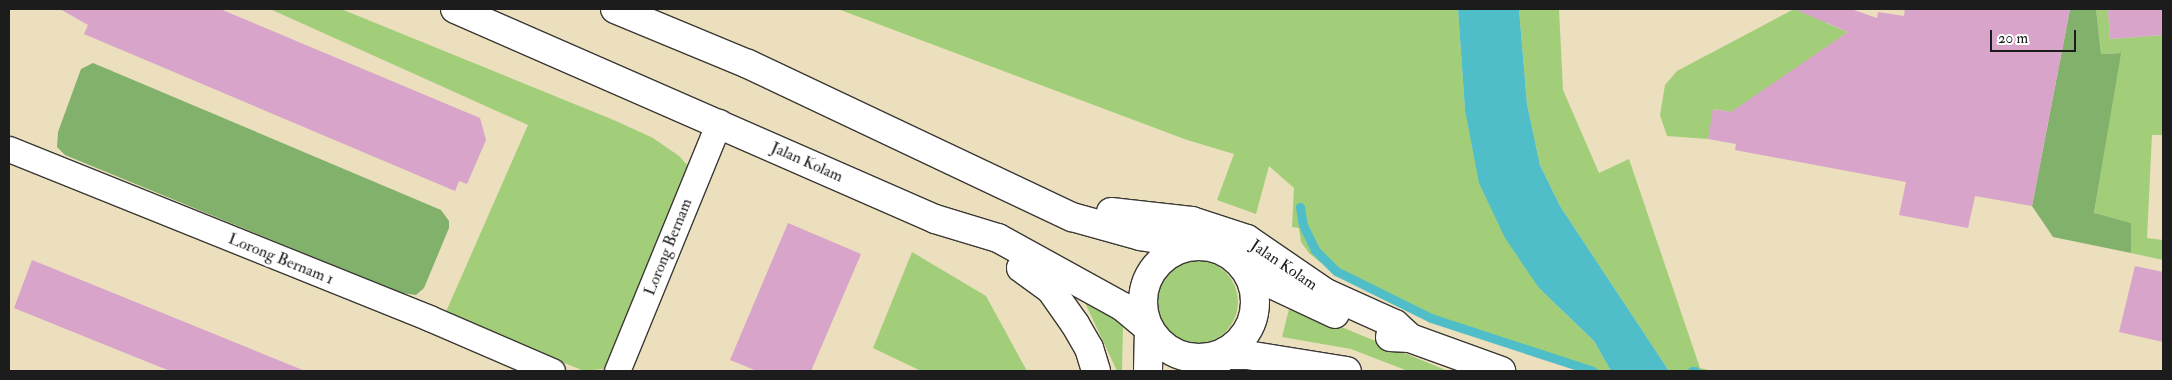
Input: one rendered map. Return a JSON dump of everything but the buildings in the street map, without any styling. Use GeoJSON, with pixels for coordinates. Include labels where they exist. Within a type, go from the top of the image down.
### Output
{"type":"FeatureCollection","features":[{"type":"Feature","properties":{"kind":"main road","name":"Jalan Kolam"},"geometry":{"type":"LineString","coordinates":[[455,9],[719,122],[934,219],[998,238],[1123,307],[1150,328]]}},
{"type":"Feature","properties":{"kind":"main road","name":"Jalan Kolam"},"geometry":{"type":"LineString","coordinates":[[615,9],[748,64],[969,170],[1032,196],[1072,217],[1140,236],[1193,245]]}},
{"type":"Feature","properties":{"kind":"main road","name":"Jalan Kolam"},"geometry":{"type":"LineString","coordinates":[[1032,196],[1137,217],[1192,221],[1247,239],[1326,293],[1395,324],[1410,338]]}},
{"type":"Feature","properties":{"kind":"main road"},"geometry":{"type":"LineString","coordinates":[[934,219],[1034,275],[1050,290],[1089,348],[1096,371]]}},
{"type":"Feature","properties":{"kind":"main road"},"geometry":{"type":"LineString","coordinates":[[1218,363],[1246,334],[1253,320],[1256,304],[1248,273],[1238,260],[1225,251],[1193,245],[1163,257],[1145,283],[1143,315],[1160,343],[1173,352],[1205,358],[1218,363],[1247,355],[1347,371]]}},
{"type":"Feature","properties":{"kind":"main road","name":"Jalan Kolam"},"geometry":{"type":"LineString","coordinates":[[1248,273],[1364,328],[1391,337],[1410,338],[1501,371]]}},
{"type":"Feature","properties":{"kind":"main road"},"geometry":{"type":"LineString","coordinates":[[1148,371],[1150,328]]}},
{"type":"Feature","properties":{"kind":"street","name":"Lorong Bernam"},"geometry":{"type":"LineString","coordinates":[[617,371],[719,122]]}},
{"type":"Feature","properties":{"kind":"street","name":"Lorong Bernam 1"},"geometry":{"type":"LineString","coordinates":[[9,149],[430,318],[552,371]]}},
{"type":"Feature","properties":{"kind":"green space"},"geometry":{"type":"Polygon","coordinates":[[[270,9],[341,9],[616,121],[653,138],[679,156],[699,178],[611,368],[584,371],[445,314],[528,125],[270,9]]]}},
{"type":"Feature","properties":{"kind":"green space"},"geometry":{"type":"Polygon","coordinates":[[[838,9],[1458,9],[1465,110],[1539,288],[1594,341],[1611,371],[1579,371],[1431,322],[1332,272],[1309,253],[1301,242],[1299,228],[1292,227],[1294,188],[1269,166],[1256,214],[1217,200],[1234,154],[1187,140],[838,9]]]}},
{"type":"Feature","properties":{"kind":"green space"},"geometry":{"type":"Polygon","coordinates":[[[1519,9],[1559,9],[1563,90],[1599,173],[1629,159],[1700,368],[1713,371],[1669,371],[1560,206],[1540,165],[1527,104],[1519,9]]]}},
{"type":"Feature","properties":{"kind":"green space"},"geometry":{"type":"Polygon","coordinates":[[[1794,9],[1832,9],[1826,23],[1848,32],[1744,104],[1742,114],[1714,109],[1708,139],[1667,136],[1660,115],[1665,85],[1677,71],[1794,9]]]}},
{"type":"Feature","properties":{"kind":"green space"},"geometry":{"type":"Polygon","coordinates":[[[2070,9],[2096,9],[2101,54],[2121,53],[2094,213],[2131,223],[2131,253],[2053,237],[2032,206],[2070,9]]]}},
{"type":"Feature","properties":{"kind":"green space"},"geometry":{"type":"Polygon","coordinates":[[[2096,9],[2108,9],[2110,39],[2163,35],[2163,135],[2152,135],[2147,238],[2163,240],[2163,260],[2131,253],[2131,223],[2094,214],[2120,53],[2101,54],[2096,9]]]}},
{"type":"Feature","properties":{"kind":"green space"},"geometry":{"type":"Polygon","coordinates":[[[93,63],[441,210],[449,221],[449,228],[424,288],[416,295],[401,293],[65,155],[57,147],[58,132],[81,69],[93,63]]]}},
{"type":"Feature","properties":{"kind":"green space"},"geometry":{"type":"Polygon","coordinates":[[[912,252],[986,296],[1027,371],[921,371],[873,348],[912,252]]]}},
{"type":"Feature","properties":{"kind":"green space"},"geometry":{"type":"Polygon","coordinates":[[[1188,260],[1204,260],[1220,267],[1231,278],[1238,294],[1235,318],[1226,332],[1220,337],[1204,344],[1188,344],[1172,337],[1161,326],[1154,310],[1154,294],[1161,278],[1172,267],[1188,260]]]}},
{"type":"Feature","properties":{"kind":"green space"},"geometry":{"type":"Polygon","coordinates":[[[1080,292],[1123,327],[1122,371],[1117,371],[1080,292]]]}},
{"type":"Feature","properties":{"kind":"green space"},"geometry":{"type":"Polygon","coordinates":[[[1291,301],[1322,319],[1448,371],[1408,371],[1351,349],[1282,337],[1291,301]]]}},
{"type":"Feature","properties":{"kind":"water"},"geometry":{"type":"Polygon","coordinates":[[[1458,9],[1519,9],[1527,104],[1540,165],[1560,206],[1669,371],[1611,371],[1594,341],[1539,288],[1505,238],[1479,183],[1465,110],[1458,9]]]}},
{"type":"Feature","properties":{"kind":"waterway"},"geometry":{"type":"LineString","coordinates":[[1300,207],[1303,225],[1315,250],[1336,271],[1431,318],[1593,371]]}}]}
